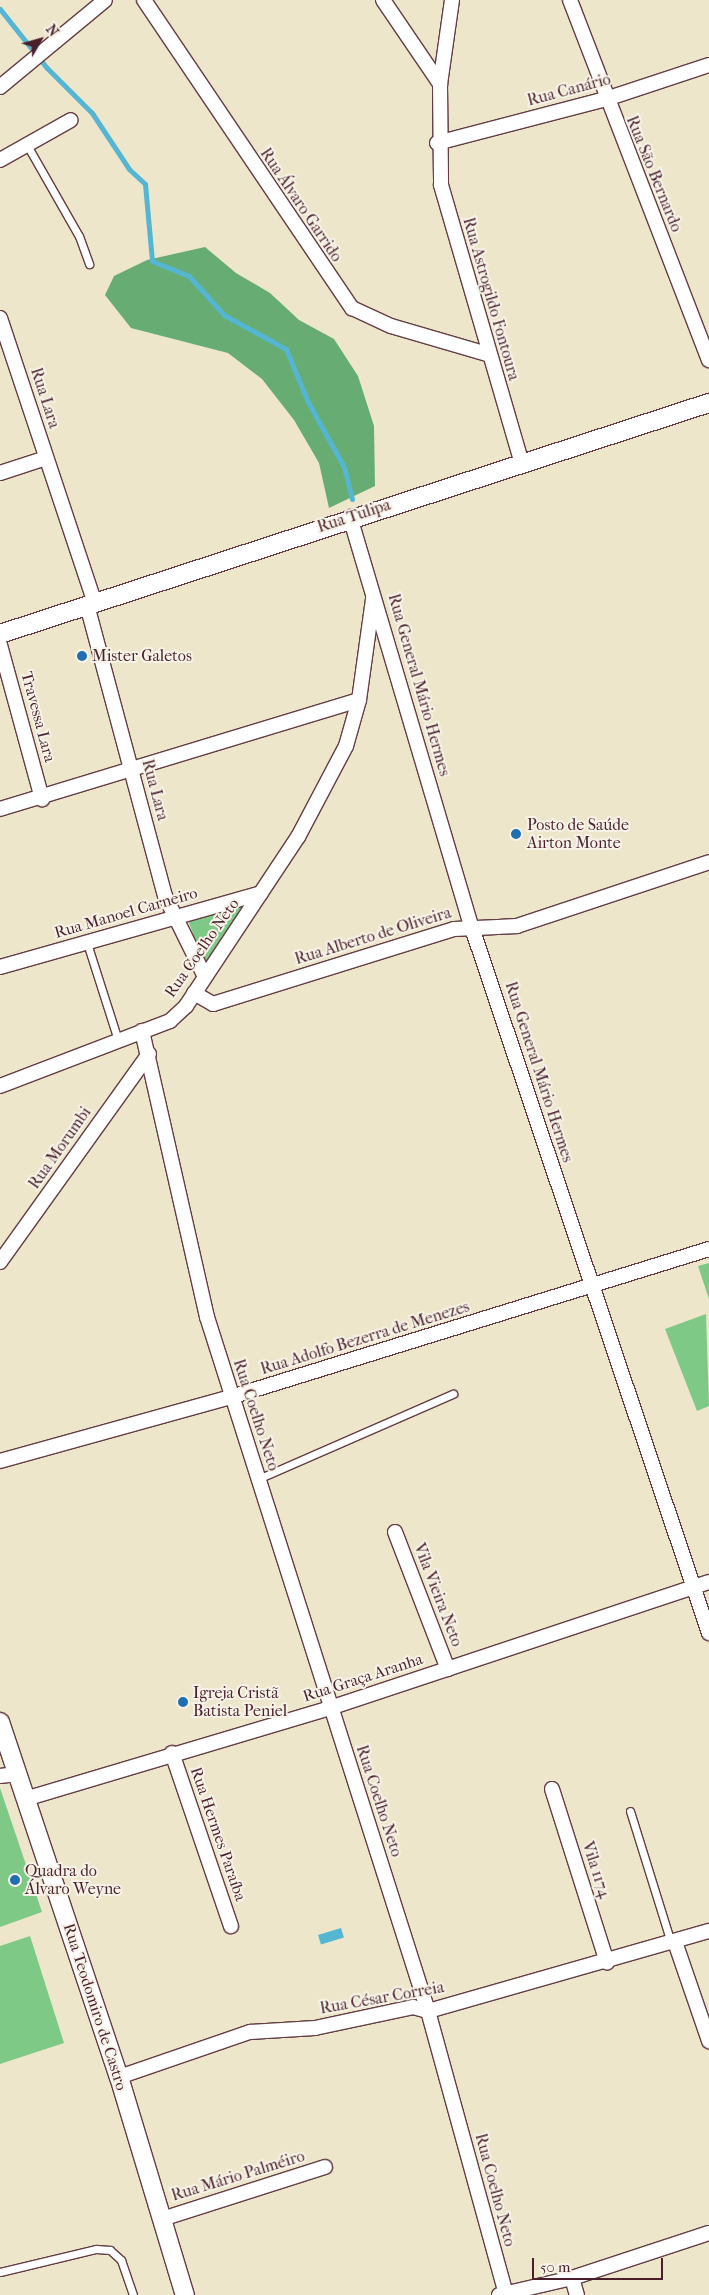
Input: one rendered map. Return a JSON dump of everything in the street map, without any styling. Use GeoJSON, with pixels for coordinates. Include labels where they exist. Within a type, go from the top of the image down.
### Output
{"type":"FeatureCollection","features":[{"type":"Feature","properties":{"kind":"street"},"geometry":{"type":"LineString","coordinates":[[0,87],[105,0]]}},
{"type":"Feature","properties":{"kind":"street","name":"Rua Álvaro Garrido"},"geometry":{"type":"LineString","coordinates":[[144,0],[352,308],[391,326],[487,354]]}},
{"type":"Feature","properties":{"kind":"street"},"geometry":{"type":"LineString","coordinates":[[383,0],[440,84]]}},
{"type":"Feature","properties":{"kind":"street"},"geometry":{"type":"LineString","coordinates":[[438,143],[440,84],[452,0]]}},
{"type":"Feature","properties":{"kind":"street","name":"Rua São Bernardo"},"geometry":{"type":"LineString","coordinates":[[570,0],[606,99],[709,360]]}},
{"type":"Feature","properties":{"kind":"street","name":"Rua Canário"},"geometry":{"type":"LineString","coordinates":[[438,143],[606,99],[709,65]]}},
{"type":"Feature","properties":{"kind":"street"},"geometry":{"type":"LineString","coordinates":[[0,160],[71,120]]}},
{"type":"Feature","properties":{"kind":"street","name":"Rua Astrogildo Fontoura"},"geometry":{"type":"LineString","coordinates":[[438,143],[450,223],[487,354],[522,463]]}},
{"type":"Feature","properties":{"kind":"street","name":"Rua Lara"},"geometry":{"type":"LineString","coordinates":[[0,318],[91,604],[131,767],[174,916],[205,977]]}},
{"type":"Feature","properties":{"kind":"street","name":"Rua Tulipa"},"geometry":{"type":"LineString","coordinates":[[0,634],[350,517],[709,403]]}},
{"type":"Feature","properties":{"kind":"street"},"geometry":{"type":"LineString","coordinates":[[0,473],[46,458]]}},
{"type":"Feature","properties":{"kind":"street","name":"Rua General Mário Hermes"},"geometry":{"type":"LineString","coordinates":[[350,517],[471,925],[709,1633]]}},
{"type":"Feature","properties":{"kind":"street","name":"Rua Coelho Neto"},"geometry":{"type":"LineString","coordinates":[[374,594],[359,700],[346,746],[298,837],[194,994],[170,1021],[142,1031],[149,1054],[190,1250],[231,1397],[428,2011],[504,2294]]}},
{"type":"Feature","properties":{"kind":"street","name":"Travessa Lara"},"geometry":{"type":"LineString","coordinates":[[0,645],[42,798]]}},
{"type":"Feature","properties":{"kind":"street"},"geometry":{"type":"LineString","coordinates":[[0,810],[42,798],[131,767],[359,700]]}},
{"type":"Feature","properties":{"kind":"street","name":"Rua Alberto de Oliveira"},"geometry":{"type":"LineString","coordinates":[[194,994],[213,1004],[471,925],[491,929],[517,926],[709,862]]}},
{"type":"Feature","properties":{"kind":"street","name":"Rua Manoel Carneiro"},"geometry":{"type":"LineString","coordinates":[[0,967],[174,916],[261,893]]}},
{"type":"Feature","properties":{"kind":"street"},"geometry":{"type":"LineString","coordinates":[[0,1086],[142,1031]]}},
{"type":"Feature","properties":{"kind":"street","name":"Rua Morumbi"},"geometry":{"type":"LineString","coordinates":[[0,1262],[149,1054]]}},
{"type":"Feature","properties":{"kind":"street","name":"Rua Adolfo Bezerra de Menezes"},"geometry":{"type":"LineString","coordinates":[[0,1462],[231,1397],[592,1287],[709,1249]]}},
{"type":"Feature","properties":{"kind":"street","name":"Vila Vieira Neto"},"geometry":{"type":"LineString","coordinates":[[395,1532],[448,1669]]}},
{"type":"Feature","properties":{"kind":"street","name":"Rua Graça Aranha"},"geometry":{"type":"LineString","coordinates":[[25,1799],[172,1753],[330,1708],[709,1582]]}},
{"type":"Feature","properties":{"kind":"street","name":"Rua Teodomiro de Castro"},"geometry":{"type":"LineString","coordinates":[[0,1722],[8,1775],[25,1799],[119,2077],[185,2295]]}},
{"type":"Feature","properties":{"kind":"street","name":"Rua Hermes Paraíba"},"geometry":{"type":"LineString","coordinates":[[172,1753],[231,1926]]}},
{"type":"Feature","properties":{"kind":"street","name":"Vila 1174"},"geometry":{"type":"LineString","coordinates":[[552,1789],[607,1962]]}},
{"type":"Feature","properties":{"kind":"street","name":"Rua César Correia"},"geometry":{"type":"LineString","coordinates":[[119,2077],[250,2032],[315,2028],[413,2008],[428,2011],[607,1962],[709,1931]]}},
{"type":"Feature","properties":{"kind":"street"},"geometry":{"type":"LineString","coordinates":[[673,1942],[709,2041]]}},
{"type":"Feature","properties":{"kind":"street","name":"Rua Mário Palméiro"},"geometry":{"type":"LineString","coordinates":[[162,2218],[325,2167]]}},
{"type":"Feature","properties":{"kind":"street"},"geometry":{"type":"LineString","coordinates":[[504,2294],[572,2278],[709,2233]]}},
{"type":"Feature","properties":{"kind":"street"},"geometry":{"type":"LineString","coordinates":[[572,2278],[577,2295]]}},
{"type":"Feature","properties":{"kind":"lane"},"geometry":{"type":"LineString","coordinates":[[27,145],[79,236],[89,264]]}},
{"type":"Feature","properties":{"kind":"lane"},"geometry":{"type":"LineString","coordinates":[[87,943],[118,1040]]}},
{"type":"Feature","properties":{"kind":"lane"},"geometry":{"type":"LineString","coordinates":[[258,1479],[453,1394]]}},
{"type":"Feature","properties":{"kind":"lane"},"geometry":{"type":"LineString","coordinates":[[630,1811],[673,1942]]}},
{"type":"Feature","properties":{"kind":"lane"},"geometry":{"type":"LineString","coordinates":[[0,2272],[96,2249],[110,2250],[121,2260],[133,2295]]}},
{"type":"Feature","properties":{"kind":"green space"},"geometry":{"type":"Polygon","coordinates":[[[205,247],[236,273],[270,293],[299,320],[334,339],[358,376],[374,426],[375,486],[329,508],[319,463],[294,420],[262,379],[228,353],[131,328],[105,295],[114,276],[147,260],[205,247]]]}},
{"type":"Feature","properties":{"kind":"green space"},"geometry":{"type":"Polygon","coordinates":[[[247,900],[207,960],[202,959],[188,920],[247,900]]]}},
{"type":"Feature","properties":{"kind":"green space"},"geometry":{"type":"Polygon","coordinates":[[[709,1263],[709,1299],[698,1266],[709,1263]]]}},
{"type":"Feature","properties":{"kind":"green space"},"geometry":{"type":"Polygon","coordinates":[[[706,1314],[709,1406],[697,1411],[665,1329],[706,1314]]]}},
{"type":"Feature","properties":{"kind":"green space","name":"Quadra do Álvaro Weyne"},"geometry":{"type":"Polygon","coordinates":[[[0,1788],[42,1912],[0,1927],[0,1788]]]}},
{"type":"Feature","properties":{"kind":"green space"},"geometry":{"type":"Polygon","coordinates":[[[30,1936],[64,2043],[0,2064],[0,1946],[30,1936]]]}},
{"type":"Feature","properties":{"kind":"water"},"geometry":{"type":"Polygon","coordinates":[[[341,1928],[344,1938],[321,1945],[318,1935],[341,1928]]]}},
{"type":"Feature","properties":{"kind":"waterway"},"geometry":{"type":"LineString","coordinates":[[0,9],[47,68],[92,113],[129,169],[145,184],[152,261],[189,276],[224,315],[286,349],[308,402],[344,467],[352,499]]}},
{"type":"Feature","properties":{"kind":"place","name":"Mister Galetos"},"geometry":{"type":"Point","coordinates":[82,656]}},
{"type":"Feature","properties":{"kind":"place","name":"Posto de Saúde Airton Monte"},"geometry":{"type":"Point","coordinates":[516,834]}},
{"type":"Feature","properties":{"kind":"place","name":"Igreja Cristã Batista Peniel"},"geometry":{"type":"Point","coordinates":[183,1702]}},
{"type":"Feature","properties":{"kind":"place","name":"Quadra do Álvaro Weyne"},"geometry":{"type":"Point","coordinates":[15,1880]}}]}
